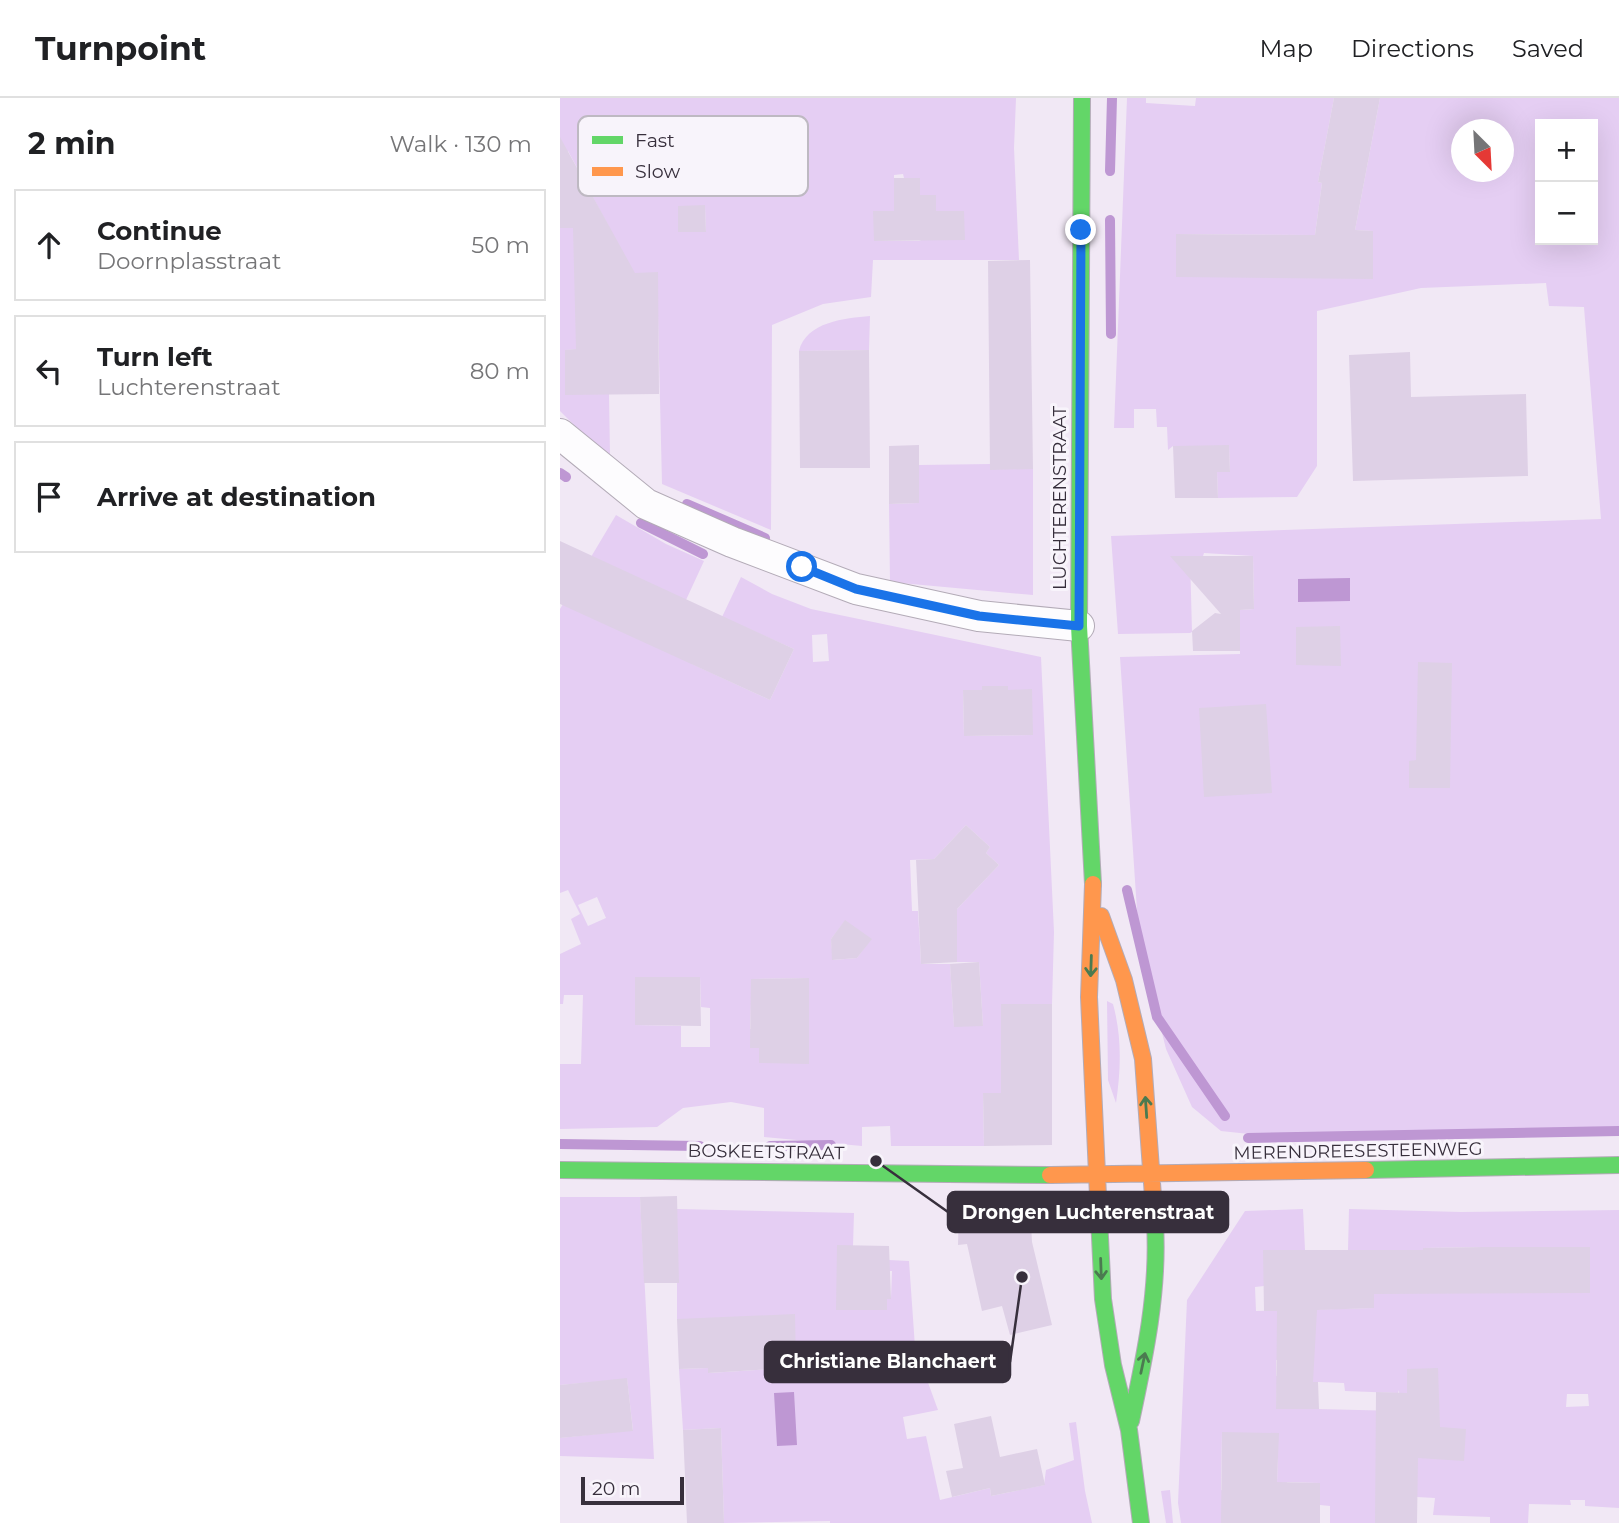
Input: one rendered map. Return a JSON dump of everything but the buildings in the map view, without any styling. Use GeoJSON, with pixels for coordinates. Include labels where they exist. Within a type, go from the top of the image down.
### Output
{"type":"FeatureCollection","features":[{"type":"Feature","properties":{"kind":"street","name":"LUCHTERENSTRAAT"},"geometry":{"type":"LineString","coordinates":[[1082,98],[1079,626],[1094,898],[1089,997],[1102,1299],[1113,1365],[1129,1430]]}},
{"type":"Feature","properties":{"kind":"street"},"geometry":{"type":"LineString","coordinates":[[560,434],[646,504],[732,542],[856,589],[979,616],[1079,626]]}},
{"type":"Feature","properties":{"kind":"street","name":"LUCHTERENSTRAAT"},"geometry":{"type":"LineString","coordinates":[[1094,898],[1124,980],[1143,1059],[1152,1175],[1157,1256],[1147,1345],[1129,1430]]}},
{"type":"Feature","properties":{"kind":"street","name":"MERENDREESESTEENWEG"},"geometry":{"type":"LineString","coordinates":[[1098,1176],[1619,1165]]}},
{"type":"Feature","properties":{"kind":"street","name":"BOSKEETSTRAAT"},"geometry":{"type":"LineString","coordinates":[[560,1170],[1098,1176]]}},
{"type":"Feature","properties":{"kind":"street"},"geometry":{"type":"LineString","coordinates":[[1129,1430],[1141,1523]]}},
{"type":"Feature","properties":{"kind":"shaded area"},"geometry":{"type":"Polygon","coordinates":[[[560,98],[1016,98],[1014,148],[1019,260],[873,260],[871,297],[823,304],[772,325],[771,530],[662,484],[657,274],[586,349],[565,350],[565,394],[609,394],[610,455],[589,440],[560,411],[560,228],[609,227],[592,196],[808,196],[808,116],[578,116],[578,170],[568,151],[560,156],[560,98]],[[903,174],[894,175],[894,211],[874,211],[874,241],[919,241],[936,234],[936,195],[920,195],[920,178],[904,178],[903,174]],[[678,206],[678,232],[706,232],[705,206],[678,206]]]}},
{"type":"Feature","properties":{"kind":"shaded area"},"geometry":{"type":"Polygon","coordinates":[[[1127,98],[1146,98],[1146,103],[1195,106],[1196,98],[1334,98],[1318,182],[1322,183],[1315,235],[1176,234],[1372,279],[1373,231],[1355,230],[1380,98],[1619,98],[1619,1133],[1268,1136],[1221,1131],[1192,1107],[1166,1049],[1139,940],[1120,657],[1240,654],[1240,610],[1254,609],[1253,556],[1204,553],[1203,556],[1190,556],[1192,632],[1118,634],[1111,536],[1601,519],[1584,307],[1549,306],[1546,283],[1421,288],[1317,311],[1317,466],[1297,497],[1218,498],[1217,472],[1230,471],[1229,446],[1173,446],[1168,450],[1167,427],[1157,427],[1156,409],[1134,409],[1134,428],[1114,428],[1127,98]]]}},
{"type":"Feature","properties":{"kind":"shaded area"},"geometry":{"type":"Polygon","coordinates":[[[870,316],[869,350],[799,351],[810,334],[828,323],[870,316]]]}},
{"type":"Feature","properties":{"kind":"shaded area"},"geometry":{"type":"Polygon","coordinates":[[[990,464],[1033,469],[1033,595],[890,582],[889,504],[918,503],[919,465],[990,464]]]}},
{"type":"Feature","properties":{"kind":"shaded area"},"geometry":{"type":"Polygon","coordinates":[[[616,515],[666,544],[704,561],[686,600],[692,664],[770,700],[794,649],[722,617],[741,577],[772,594],[811,609],[1041,657],[1054,932],[1052,1004],[1012,1004],[1011,1057],[1001,1058],[1001,1093],[983,1093],[984,1146],[891,1146],[890,1126],[862,1127],[862,1146],[764,1137],[764,1108],[731,1102],[683,1108],[657,1127],[560,1129],[560,1064],[581,1064],[583,995],[564,995],[563,1004],[560,1004],[560,954],[581,944],[571,919],[580,914],[568,890],[560,893],[560,609],[616,515]],[[827,634],[812,635],[813,662],[829,661],[827,634]],[[982,686],[982,690],[963,690],[964,736],[1032,735],[1032,690],[982,686]],[[966,825],[934,859],[910,860],[912,911],[918,911],[921,964],[950,964],[954,1026],[983,1026],[979,962],[957,962],[957,909],[999,865],[986,853],[990,847],[966,825]],[[597,897],[578,905],[588,926],[606,918],[597,897]],[[845,921],[831,939],[833,960],[857,958],[871,939],[845,921]],[[635,977],[635,1025],[681,1026],[681,1047],[710,1047],[710,1008],[701,1007],[700,977],[635,977]],[[809,978],[752,979],[750,1029],[759,1029],[809,978]]]}},
{"type":"Feature","properties":{"kind":"shaded area"},"geometry":{"type":"Polygon","coordinates":[[[1350,578],[1350,601],[1298,602],[1298,579],[1350,578]]]}},
{"type":"Feature","properties":{"kind":"shaded area"},"geometry":{"type":"Polygon","coordinates":[[[1107,1001],[1113,1004],[1119,1041],[1120,1065],[1116,1103],[1108,1080],[1107,1001]]]}},
{"type":"Feature","properties":{"kind":"shaded area"},"geometry":{"type":"Polygon","coordinates":[[[560,1197],[640,1197],[654,1459],[560,1456],[560,1438],[633,1430],[627,1379],[560,1385],[560,1197]]]}},
{"type":"Feature","properties":{"kind":"shaded area"},"geometry":{"type":"Polygon","coordinates":[[[677,1209],[854,1213],[853,1246],[836,1310],[887,1310],[887,1299],[891,1298],[892,1271],[889,1271],[889,1260],[909,1261],[915,1347],[938,1410],[903,1417],[907,1439],[926,1436],[940,1500],[990,1488],[991,1496],[1044,1485],[1046,1470],[1074,1460],[1069,1423],[1076,1422],[1092,1523],[724,1523],[721,1428],[683,1430],[679,1369],[708,1368],[709,1373],[773,1369],[773,1366],[677,1319],[677,1209]]]}},
{"type":"Feature","properties":{"kind":"shaded area"},"geometry":{"type":"Polygon","coordinates":[[[1303,1209],[1305,1250],[1264,1286],[1255,1287],[1256,1311],[1374,1308],[1373,1250],[1348,1250],[1349,1209],[1461,1212],[1619,1210],[1619,1508],[1585,1506],[1585,1500],[1570,1500],[1571,1505],[1529,1504],[1528,1523],[1490,1523],[1490,1517],[1433,1515],[1435,1498],[1417,1497],[1378,1523],[1330,1523],[1330,1506],[1320,1505],[1319,1483],[1287,1482],[1276,1523],[1181,1523],[1178,1503],[1187,1300],[1245,1211],[1303,1209]],[[1482,1247],[1423,1248],[1424,1293],[1482,1247]],[[1590,1247],[1531,1248],[1532,1293],[1589,1293],[1590,1247]],[[1276,1360],[1276,1376],[1313,1376],[1303,1360],[1276,1360]],[[1277,1383],[1276,1408],[1400,1411],[1399,1390],[1398,1393],[1345,1391],[1344,1383],[1277,1383]],[[1567,1394],[1566,1407],[1589,1406],[1588,1394],[1567,1394]],[[1222,1432],[1221,1490],[1266,1492],[1277,1484],[1278,1452],[1222,1432]]]}},
{"type":"Feature","properties":{"kind":"shaded area"},"geometry":{"type":"Polygon","coordinates":[[[794,1392],[797,1445],[777,1446],[774,1393],[794,1392]]]}},
{"type":"Feature","properties":{"kind":"shaded area"},"geometry":{"type":"Polygon","coordinates":[[[1170,1490],[1173,1523],[1166,1523],[1161,1491],[1170,1490]]]}},
{"type":"Feature","properties":{"kind":"waterway"},"geometry":{"type":"LineString","coordinates":[[1110,171],[1112,98]]}},
{"type":"Feature","properties":{"kind":"waterway"},"geometry":{"type":"LineString","coordinates":[[1110,220],[1111,334]]}},
{"type":"Feature","properties":{"kind":"waterway"},"geometry":{"type":"LineString","coordinates":[[560,473],[566,477]]}},
{"type":"Feature","properties":{"kind":"waterway"},"geometry":{"type":"LineString","coordinates":[[687,504],[765,538]]}},
{"type":"Feature","properties":{"kind":"waterway"},"geometry":{"type":"LineString","coordinates":[[641,523],[703,554]]}},
{"type":"Feature","properties":{"kind":"waterway"},"geometry":{"type":"LineString","coordinates":[[1127,890],[1157,1017],[1225,1116]]}},
{"type":"Feature","properties":{"kind":"waterway"},"geometry":{"type":"LineString","coordinates":[[1248,1138],[1619,1131]]}},
{"type":"Feature","properties":{"kind":"waterway"},"geometry":{"type":"LineString","coordinates":[[560,1144],[700,1146]]}},
{"type":"Feature","properties":{"kind":"waterway"},"geometry":{"type":"LineString","coordinates":[[770,1146],[831,1145]]}},
{"type":"Feature","properties":{"kind":"traffic: fast"},"geometry":{"type":"LineString","coordinates":[[1082,98],[1079,626],[1093,884]]}},
{"type":"Feature","properties":{"kind":"traffic: fast"},"geometry":{"type":"LineString","coordinates":[[1366,1170],[1619,1165]]}},
{"type":"Feature","properties":{"kind":"traffic: fast"},"geometry":{"type":"LineString","coordinates":[[560,1170],[1050,1175]]}},
{"type":"Feature","properties":{"kind":"traffic: fast"},"geometry":{"type":"LineString","coordinates":[[1098,1196],[1103,1299],[1113,1365],[1129,1430],[1141,1523]]}},
{"type":"Feature","properties":{"kind":"traffic: fast"},"geometry":{"type":"LineString","coordinates":[[1131,1421],[1153,1298],[1155,1224]]}},
{"type":"Feature","properties":{"kind":"traffic: slow"},"geometry":{"type":"LineString","coordinates":[[1093,884],[1089,997],[1098,1196]]}},
{"type":"Feature","properties":{"kind":"traffic: slow"},"geometry":{"type":"LineString","coordinates":[[1101,916],[1124,980],[1143,1059],[1155,1224]]}},
{"type":"Feature","properties":{"kind":"traffic: slow"},"geometry":{"type":"LineString","coordinates":[[1050,1175],[1366,1170]]}},
{"type":"Feature","properties":{"kind":"place","name":"Drongen Luchterenstraat"},"geometry":{"type":"Point","coordinates":[876,1161]}},
{"type":"Feature","properties":{"kind":"place","name":"Christiane Blanchaert"},"geometry":{"type":"Point","coordinates":[1022,1277]}},
{"type":"Feature","properties":{"kind":"route"},"geometry":{"type":"LineString","coordinates":[[802,567],[856,589],[979,616],[1079,626],[1081,230]]}}]}
